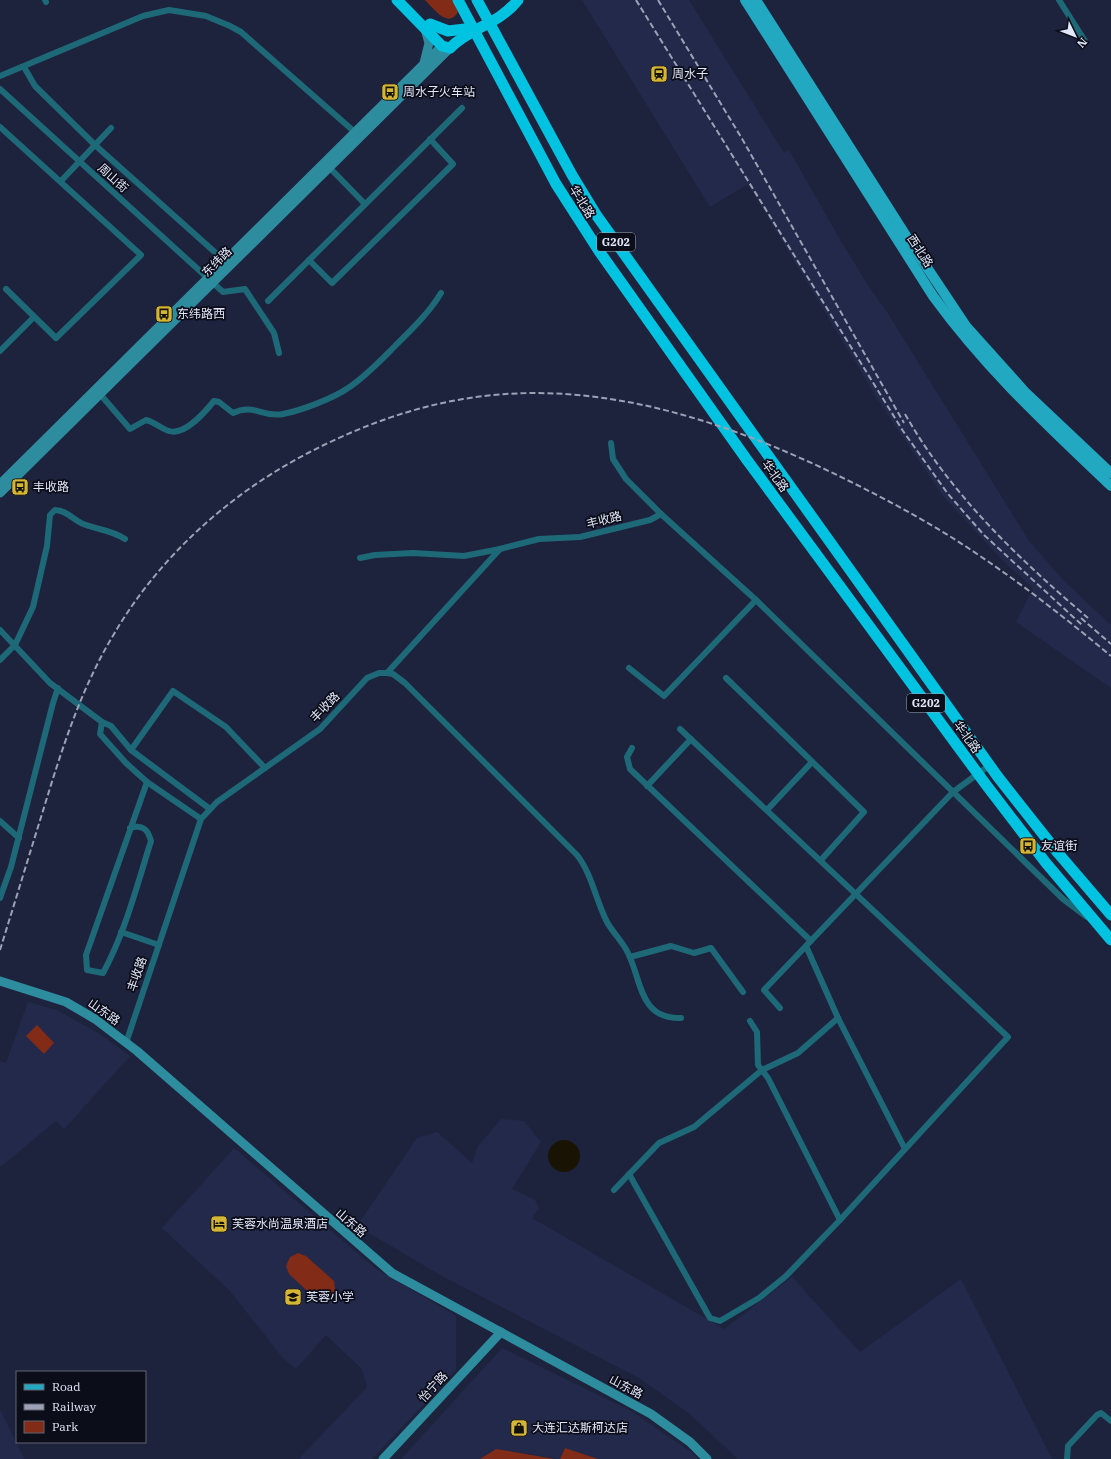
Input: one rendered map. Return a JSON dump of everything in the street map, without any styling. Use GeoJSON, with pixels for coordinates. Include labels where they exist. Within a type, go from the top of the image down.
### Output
{"type":"FeatureCollection","features":[{"type":"Feature","properties":{"kind":"highway"},"geometry":{"type":"LineString","coordinates":[[397,0],[428,26],[448,31],[465,28],[494,15],[509,0]]}},
{"type":"Feature","properties":{"kind":"highway"},"geometry":{"type":"LineString","coordinates":[[407,0],[446,45]]}},
{"type":"Feature","properties":{"kind":"highway","name":"华北路"},"geometry":{"type":"LineString","coordinates":[[458,0],[571,209],[748,460],[977,774],[1046,862],[1111,940]]}},
{"type":"Feature","properties":{"kind":"highway","name":"华北路"},"geometry":{"type":"LineString","coordinates":[[477,0],[583,194],[990,765],[1058,853],[1111,915]]}},
{"type":"Feature","properties":{"kind":"highway"},"geometry":{"type":"LineString","coordinates":[[446,45],[461,39],[505,15],[518,0]]}},
{"type":"Feature","properties":{"kind":"highway"},"geometry":{"type":"LineString","coordinates":[[446,45],[465,28]]}},
{"type":"Feature","properties":{"kind":"main road","name":"西北路"},"geometry":{"type":"LineString","coordinates":[[745,0],[933,296],[960,332],[1020,400],[1111,486]]}},
{"type":"Feature","properties":{"kind":"main road","name":"西北路"},"geometry":{"type":"LineString","coordinates":[[756,0],[910,242],[966,326],[1026,393],[1111,473]]}},
{"type":"Feature","properties":{"kind":"main road"},"geometry":{"type":"LineString","coordinates":[[423,65],[429,43],[428,26]]}},
{"type":"Feature","properties":{"kind":"main road","name":"东纬路"},"geometry":{"type":"LineString","coordinates":[[358,134],[423,65],[446,45]]}},
{"type":"Feature","properties":{"kind":"main road","name":"东纬路"},"geometry":{"type":"LineString","coordinates":[[0,493],[446,45]]}},
{"type":"Feature","properties":{"kind":"main road","name":"东纬路"},"geometry":{"type":"LineString","coordinates":[[0,484],[210,281]]}},
{"type":"Feature","properties":{"kind":"main road","name":"山东路"},"geometry":{"type":"LineString","coordinates":[[0,981],[66,1002],[95,1019],[126,1043],[392,1273],[651,1414],[690,1442],[707,1459]]}},
{"type":"Feature","properties":{"kind":"main road","name":"怡宁路"},"geometry":{"type":"LineString","coordinates":[[383,1459],[501,1332]]}},
{"type":"Feature","properties":{"kind":"street"},"geometry":{"type":"LineString","coordinates":[[1059,0],[1085,41]]}},
{"type":"Feature","properties":{"kind":"street"},"geometry":{"type":"LineString","coordinates":[[0,76],[143,16],[169,10],[206,16],[242,32],[358,134]]}},
{"type":"Feature","properties":{"kind":"street","name":"周山街"},"geometry":{"type":"LineString","coordinates":[[24,67],[35,86],[96,145],[227,264]]}},
{"type":"Feature","properties":{"kind":"street","name":"周山街"},"geometry":{"type":"LineString","coordinates":[[0,89],[223,292],[245,289],[274,333],[279,353]]}},
{"type":"Feature","properties":{"kind":"street"},"geometry":{"type":"LineString","coordinates":[[268,301],[462,108]]}},
{"type":"Feature","properties":{"kind":"street"},"geometry":{"type":"LineString","coordinates":[[0,128],[61,181],[141,255],[60,336],[56,338],[6,289]]}},
{"type":"Feature","properties":{"kind":"street"},"geometry":{"type":"LineString","coordinates":[[61,181],[111,128]]}},
{"type":"Feature","properties":{"kind":"street"},"geometry":{"type":"LineString","coordinates":[[309,260],[332,283],[453,164],[430,139]]}},
{"type":"Feature","properties":{"kind":"street"},"geometry":{"type":"LineString","coordinates":[[327,165],[365,204]]}},
{"type":"Feature","properties":{"kind":"street"},"geometry":{"type":"LineString","coordinates":[[100,394],[130,429],[146,420],[154,422],[169,431],[179,430],[200,417],[214,401],[219,402],[233,413],[243,408],[256,410],[265,414],[282,414],[302,409],[347,389],[376,365],[426,315],[441,294]]}},
{"type":"Feature","properties":{"kind":"street"},"geometry":{"type":"LineString","coordinates":[[0,351],[34,317]]}},
{"type":"Feature","properties":{"kind":"street"},"geometry":{"type":"LineString","coordinates":[[611,442],[614,459],[626,479],[661,514],[756,600],[1063,899],[1099,926]]}},
{"type":"Feature","properties":{"kind":"street"},"geometry":{"type":"LineString","coordinates":[[0,660],[15,645],[33,607],[46,546],[50,516],[55,510],[60,510],[82,523],[115,532],[125,539]]}},
{"type":"Feature","properties":{"kind":"street","name":"丰收路"},"geometry":{"type":"LineString","coordinates":[[360,558],[375,555],[413,553],[464,556],[539,539],[580,537],[650,520],[661,514]]}},
{"type":"Feature","properties":{"kind":"street"},"geometry":{"type":"LineString","coordinates":[[387,673],[500,549]]}},
{"type":"Feature","properties":{"kind":"street"},"geometry":{"type":"LineString","coordinates":[[630,668],[664,696],[756,600]]}},
{"type":"Feature","properties":{"kind":"street"},"geometry":{"type":"LineString","coordinates":[[0,630],[50,683],[102,722],[111,726],[131,750],[210,809]]}},
{"type":"Feature","properties":{"kind":"street","name":"丰收路"},"geometry":{"type":"LineString","coordinates":[[126,1043],[201,819],[216,802],[320,729],[367,678],[379,673],[387,673]]}},
{"type":"Feature","properties":{"kind":"street"},"geometry":{"type":"LineString","coordinates":[[387,673],[393,674],[405,683],[576,855],[584,865],[608,923],[630,957],[643,995],[653,1009],[668,1018],[681,1018]]}},
{"type":"Feature","properties":{"kind":"street"},"geometry":{"type":"LineString","coordinates":[[726,678],[864,812],[820,860]]}},
{"type":"Feature","properties":{"kind":"street"},"geometry":{"type":"LineString","coordinates":[[0,898],[19,838],[58,688]]}},
{"type":"Feature","properties":{"kind":"street"},"geometry":{"type":"LineString","coordinates":[[131,750],[173,691],[226,727],[265,768]]}},
{"type":"Feature","properties":{"kind":"street"},"geometry":{"type":"LineString","coordinates":[[102,722],[100,734],[126,763],[147,782],[201,819]]}},
{"type":"Feature","properties":{"kind":"street"},"geometry":{"type":"LineString","coordinates":[[629,1174],[710,1318],[714,1321],[720,1321],[759,1298],[786,1276],[840,1220],[1008,1037],[680,729]]}},
{"type":"Feature","properties":{"kind":"street"},"geometry":{"type":"LineString","coordinates":[[647,786],[691,739]]}},
{"type":"Feature","properties":{"kind":"street"},"geometry":{"type":"LineString","coordinates":[[632,748],[627,757],[630,769],[811,941]]}},
{"type":"Feature","properties":{"kind":"street"},"geometry":{"type":"LineString","coordinates":[[767,810],[812,762]]}},
{"type":"Feature","properties":{"kind":"street"},"geometry":{"type":"LineString","coordinates":[[780,1008],[764,990],[953,792],[990,765]]}},
{"type":"Feature","properties":{"kind":"street"},"geometry":{"type":"LineString","coordinates":[[130,828],[137,826],[145,828],[149,832],[151,841],[121,932],[103,973],[87,970],[86,955],[130,828],[147,782]]}},
{"type":"Feature","properties":{"kind":"street"},"geometry":{"type":"LineString","coordinates":[[0,821],[19,838]]}},
{"type":"Feature","properties":{"kind":"street"},"geometry":{"type":"LineString","coordinates":[[121,932],[159,945]]}},
{"type":"Feature","properties":{"kind":"street"},"geometry":{"type":"LineString","coordinates":[[630,957],[670,946],[694,953],[711,948],[743,992]]}},
{"type":"Feature","properties":{"kind":"street"},"geometry":{"type":"LineString","coordinates":[[806,946],[838,1018],[905,1149]]}},
{"type":"Feature","properties":{"kind":"street"},"geometry":{"type":"LineString","coordinates":[[614,1190],[659,1143],[694,1127],[762,1070],[798,1053],[838,1018]]}},
{"type":"Feature","properties":{"kind":"street"},"geometry":{"type":"LineString","coordinates":[[750,1021],[758,1032],[758,1065],[768,1078],[840,1220]]}},
{"type":"Feature","properties":{"kind":"street"},"geometry":{"type":"LineString","coordinates":[[1067,1459],[1068,1446],[1097,1415],[1101,1413],[1111,1421]]}},
{"type":"Feature","properties":{"kind":"shaded area"},"geometry":{"type":"Polygon","coordinates":[[[582,0],[689,0],[784,153],[789,150],[842,243],[871,290],[887,312],[1029,541],[1064,581],[1111,625],[1111,688],[1016,622],[1033,588],[1002,560],[943,496],[878,400],[748,184],[710,207],[582,0]]]}},
{"type":"Feature","properties":{"kind":"shaded area"},"geometry":{"type":"Polygon","coordinates":[[[28,1002],[57,1010],[98,1033],[130,1056],[64,1129],[56,1121],[0,1167],[0,1061],[6,1063],[28,1002]]]}},
{"type":"Feature","properties":{"kind":"shaded area"},"geometry":{"type":"Polygon","coordinates":[[[501,1119],[524,1121],[541,1142],[512,1189],[535,1200],[539,1208],[532,1218],[724,1329],[792,1277],[860,1352],[961,1279],[1052,1459],[738,1459],[690,1414],[639,1378],[442,1276],[357,1226],[417,1138],[437,1132],[472,1163],[478,1146],[501,1119]]]}},
{"type":"Feature","properties":{"kind":"shaded area"},"geometry":{"type":"Polygon","coordinates":[[[561,1140],[567,1140],[577,1147],[580,1156],[579,1162],[573,1169],[567,1172],[561,1172],[551,1165],[548,1159],[548,1153],[555,1143],[561,1140]]]}},
{"type":"Feature","properties":{"kind":"shaded area"},"geometry":{"type":"Polygon","coordinates":[[[234,1148],[375,1268],[456,1316],[456,1370],[372,1459],[299,1459],[367,1387],[362,1369],[326,1335],[296,1369],[283,1358],[229,1290],[162,1228],[234,1148]]]}},
{"type":"Feature","properties":{"kind":"shaded area"},"geometry":{"type":"Polygon","coordinates":[[[502,1348],[631,1411],[691,1452],[698,1459],[598,1459],[565,1448],[560,1459],[496,1449],[480,1459],[401,1459],[502,1348]]]}},
{"type":"Feature","properties":{"kind":"shaded area"},"geometry":{"type":"Polygon","coordinates":[[[0,1409],[24,1459],[0,1459],[0,1409]]]}},
{"type":"Feature","properties":{"kind":"green space"},"geometry":{"type":"Polygon","coordinates":[[[425,0],[453,0],[458,12],[450,19],[446,18],[441,16],[425,0]]]}},
{"type":"Feature","properties":{"kind":"green space"},"geometry":{"type":"Polygon","coordinates":[[[37,1025],[54,1043],[44,1054],[26,1036],[37,1025]]]}},
{"type":"Feature","properties":{"kind":"green space"},"geometry":{"type":"Polygon","coordinates":[[[298,1253],[306,1256],[334,1281],[335,1289],[332,1297],[325,1301],[317,1300],[289,1274],[286,1266],[290,1257],[298,1253]]]}},
{"type":"Feature","properties":{"kind":"green space"},"geometry":{"type":"Polygon","coordinates":[[[565,1448],[598,1459],[560,1459],[565,1448]]]}},
{"type":"Feature","properties":{"kind":"green space"},"geometry":{"type":"Polygon","coordinates":[[[496,1449],[555,1459],[480,1459],[496,1449]]]}},
{"type":"Feature","properties":{"kind":"railway"},"geometry":{"type":"LineString","coordinates":[[636,0],[903,431],[948,494],[984,535],[1082,625]]}},
{"type":"Feature","properties":{"kind":"railway"},"geometry":{"type":"LineString","coordinates":[[658,0],[741,137],[904,423]]}},
{"type":"Feature","properties":{"kind":"railway"},"geometry":{"type":"LineString","coordinates":[[0,950],[56,768],[81,699],[114,634],[152,579],[198,530],[224,508],[279,469],[345,435],[403,413],[463,399],[512,394],[560,394],[608,399],[655,408],[748,436],[837,475],[928,523],[980,556],[1031,592],[1111,656]]}},
{"type":"Feature","properties":{"kind":"railway"},"geometry":{"type":"LineString","coordinates":[[905,414],[923,444],[943,472],[988,524],[1036,572],[1088,618]]}},
{"type":"Feature","properties":{"kind":"railway"},"geometry":{"type":"LineString","coordinates":[[1081,618],[1111,644]]}},
{"type":"Feature","properties":{"kind":"place","name":"周水子"},"geometry":{"type":"Point","coordinates":[659,74]}},
{"type":"Feature","properties":{"kind":"place","name":"周水子火车站"},"geometry":{"type":"Point","coordinates":[390,92]}},
{"type":"Feature","properties":{"kind":"place","name":"东纬路西"},"geometry":{"type":"Point","coordinates":[164,314]}},
{"type":"Feature","properties":{"kind":"place","name":"丰收路"},"geometry":{"type":"Point","coordinates":[20,487]}},
{"type":"Feature","properties":{"kind":"place","name":"友谊街"},"geometry":{"type":"Point","coordinates":[1028,846]}},
{"type":"Feature","properties":{"kind":"place","name":"芙蓉水尚温泉酒店"},"geometry":{"type":"Point","coordinates":[219,1224]}},
{"type":"Feature","properties":{"kind":"place","name":"芙蓉小学"},"geometry":{"type":"Point","coordinates":[293,1297]}},
{"type":"Feature","properties":{"kind":"place","name":"大连汇达斯柯达店"},"geometry":{"type":"Point","coordinates":[519,1428]}}]}
